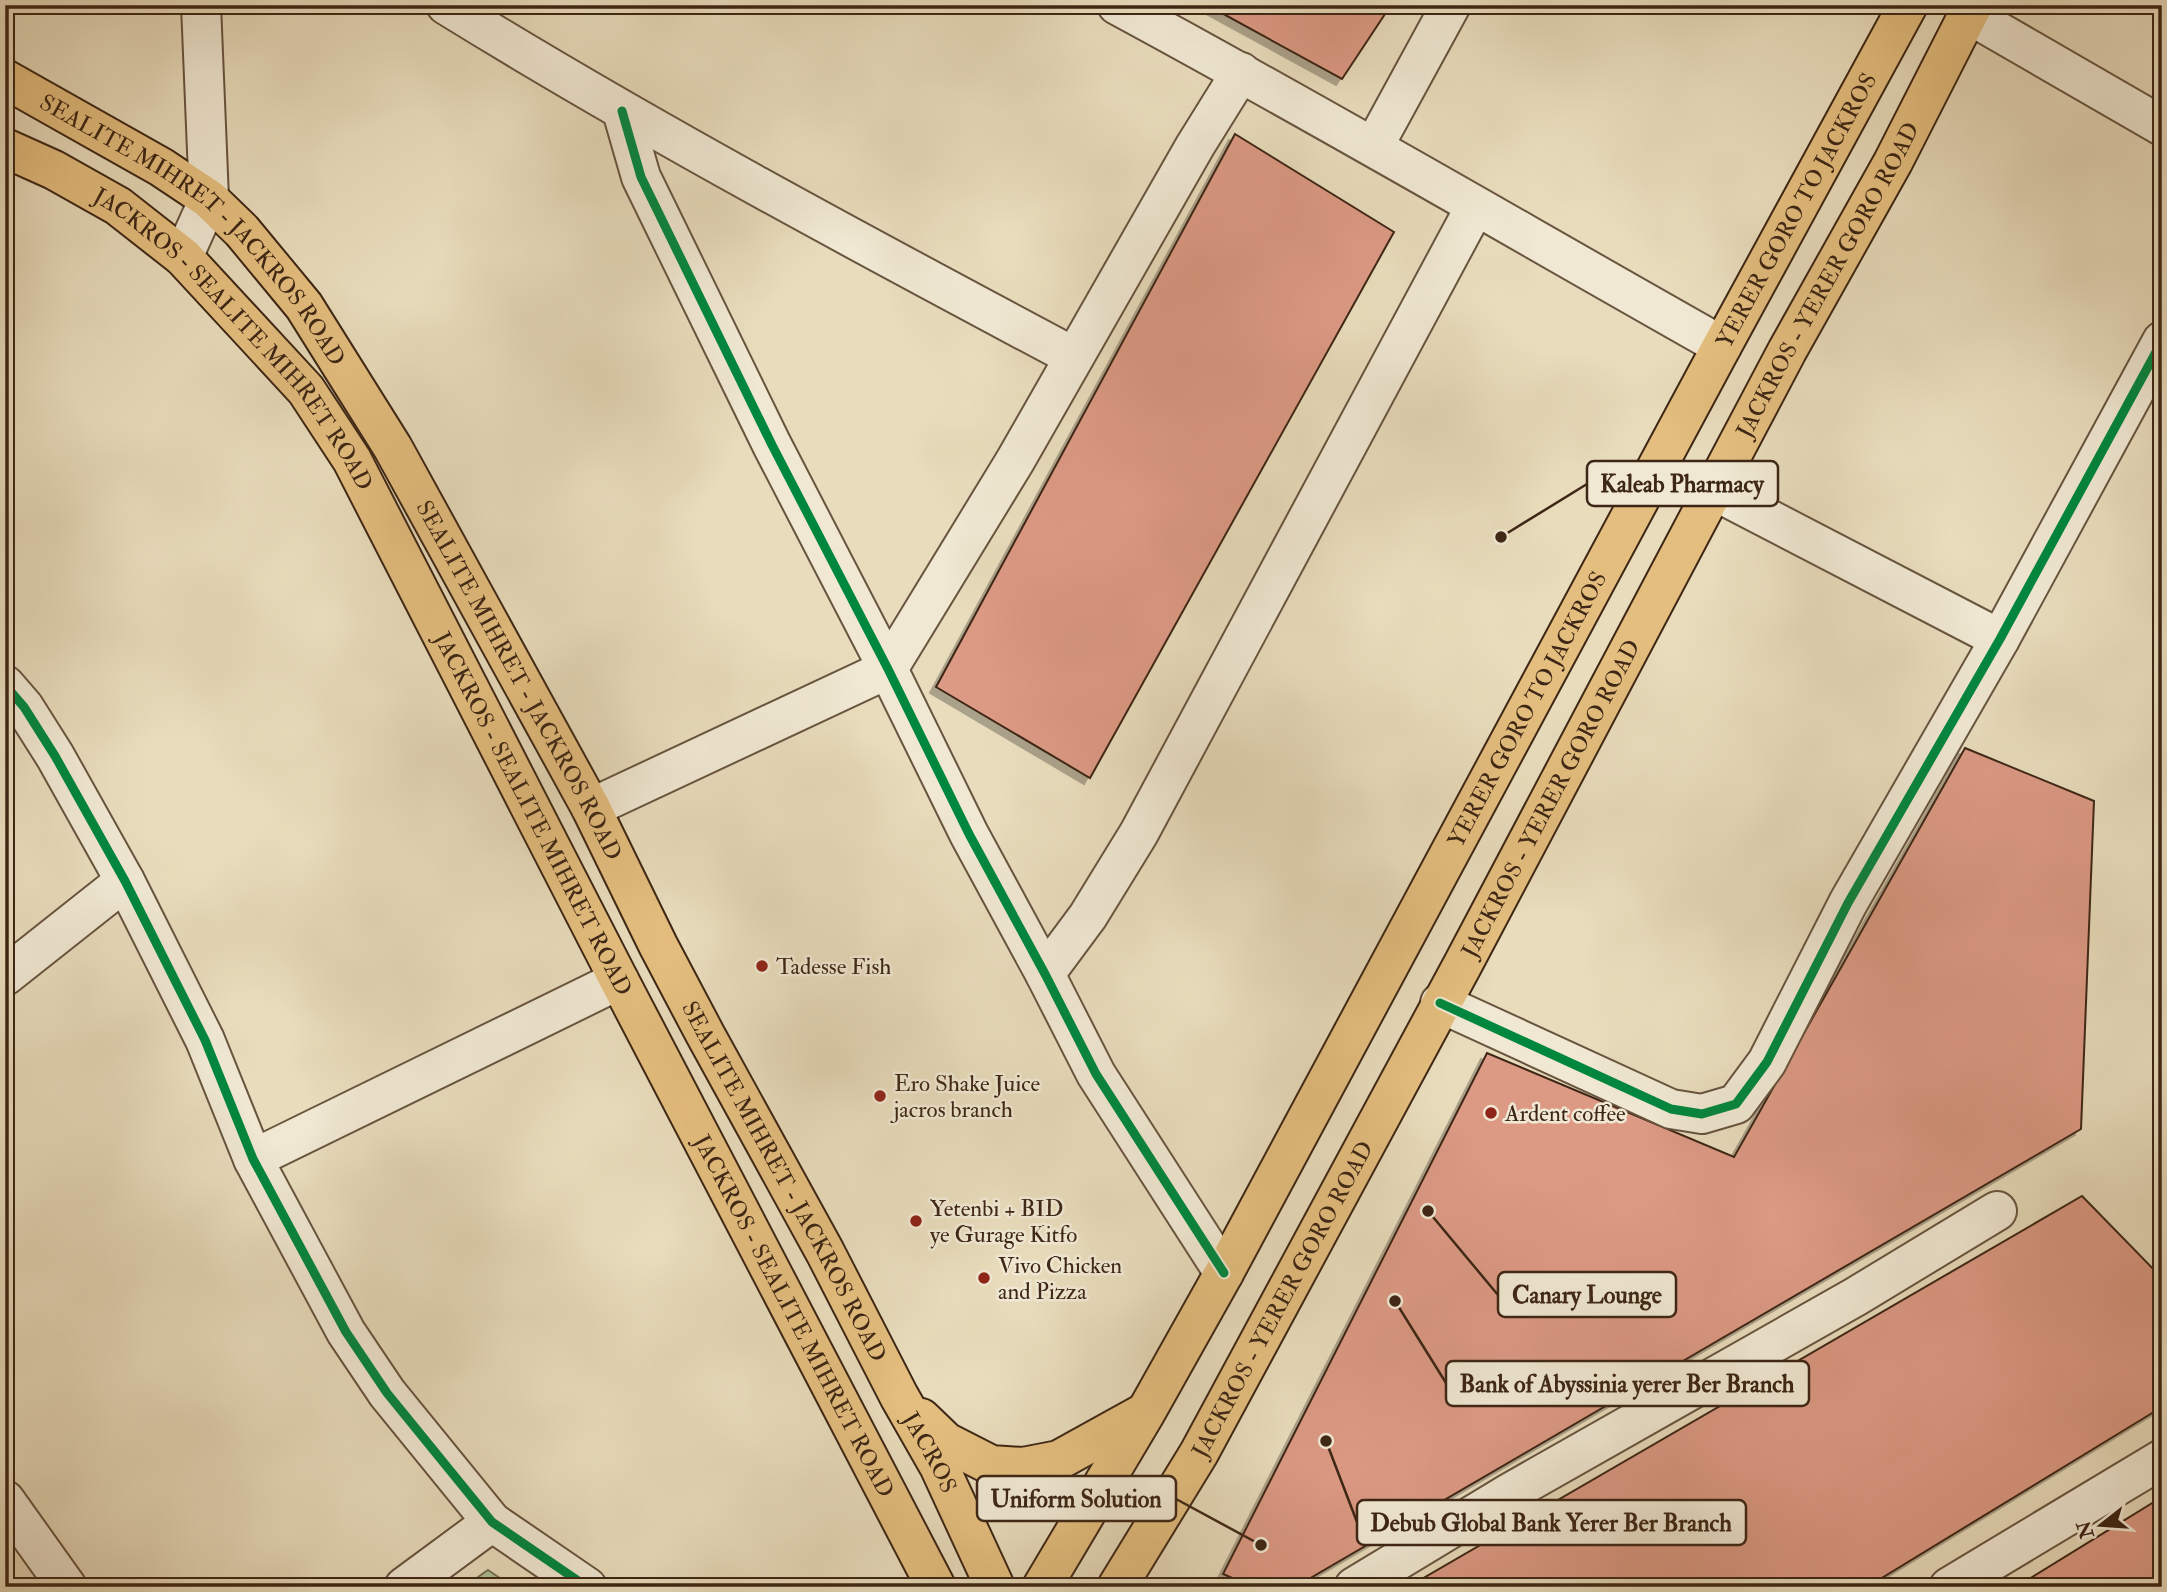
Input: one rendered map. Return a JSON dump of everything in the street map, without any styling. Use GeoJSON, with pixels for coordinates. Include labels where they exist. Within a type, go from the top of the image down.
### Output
{"type":"FeatureCollection","features":[{"type":"Feature","properties":{"kind":"main road","name":"YERER GORO TO JACKROS"},"geometry":{"type":"LineString","coordinates":[[1042,1587],[1146,1412],[1224,1272],[1721,346],[1908,5]]}},
{"type":"Feature","properties":{"kind":"main road","name":"JACKROS - YERER GORO ROAD"},"geometry":{"type":"LineString","coordinates":[[1117,1587],[1199,1453],[1787,351],[1893,162],[1970,10]]}},
{"type":"Feature","properties":{"kind":"main road","name":"SEALITE MIHRET - JACKROS ROAD"},"geometry":{"type":"LineString","coordinates":[[5,79],[161,167],[209,200],[242,231],[304,306],[393,449],[591,808],[681,990],[825,1252],[899,1396]]}},
{"type":"Feature","properties":{"kind":"main road","name":"JACKROS - SEALITE MIHRET ROAD"},"geometry":{"type":"LineString","coordinates":[[5,148],[54,170],[118,206],[183,257],[306,390],[352,460],[619,980],[936,1587]]}},
{"type":"Feature","properties":{"kind":"main road"},"geometry":{"type":"LineString","coordinates":[[899,1396],[946,1442],[991,1465],[1023,1467],[1059,1460],[1146,1412]]}},
{"type":"Feature","properties":{"kind":"main road","name":"JACROS"},"geometry":{"type":"LineString","coordinates":[[899,1396],[939,1466],[995,1587]]}},
{"type":"Feature","properties":{"kind":"street"},"geometry":{"type":"LineString","coordinates":[[183,257],[209,200],[201,5]]}},
{"type":"Feature","properties":{"kind":"street"},"geometry":{"type":"LineString","coordinates":[[446,5],[622,111],[781,201],[1074,357]]}},
{"type":"Feature","properties":{"kind":"street"},"geometry":{"type":"LineString","coordinates":[[1117,5],[1374,146],[1475,207],[1721,346]]}},
{"type":"Feature","properties":{"kind":"street"},"geometry":{"type":"LineString","coordinates":[[1374,146],[1451,5]]}},
{"type":"Feature","properties":{"kind":"street"},"geometry":{"type":"LineString","coordinates":[[1970,10],[2162,126]]}},
{"type":"Feature","properties":{"kind":"street"},"geometry":{"type":"LineString","coordinates":[[591,808],[888,669],[1015,461],[1195,146],[1241,72]]}},
{"type":"Feature","properties":{"kind":"street"},"geometry":{"type":"LineString","coordinates":[[622,111],[641,177],[772,445],[888,669],[969,834],[1096,1074],[1224,1272]]}},
{"type":"Feature","properties":{"kind":"street"},"geometry":{"type":"LineString","coordinates":[[1045,974],[1088,916],[1139,833],[1475,207]]}},
{"type":"Feature","properties":{"kind":"street"},"geometry":{"type":"LineString","coordinates":[[1440,1003],[1671,1109],[1703,1114],[1736,1104],[1768,1062],[1848,903],[2000,639],[2162,341]]}},
{"type":"Feature","properties":{"kind":"street"},"geometry":{"type":"LineString","coordinates":[[1713,489],[2000,639]]}},
{"type":"Feature","properties":{"kind":"street"},"geometry":{"type":"LineString","coordinates":[[5,685],[24,706],[55,756],[125,881],[205,1040],[253,1159],[346,1332],[387,1393],[492,1522],[587,1587]]}},
{"type":"Feature","properties":{"kind":"street"},"geometry":{"type":"LineString","coordinates":[[5,976],[125,881]]}},
{"type":"Feature","properties":{"kind":"street"},"geometry":{"type":"LineString","coordinates":[[253,1159],[619,980]]}},
{"type":"Feature","properties":{"kind":"street"},"geometry":{"type":"LineString","coordinates":[[1354,1587],[1511,1492],[1855,1297],[1997,1211]]}},
{"type":"Feature","properties":{"kind":"street"},"geometry":{"type":"LineString","coordinates":[[1949,1587],[2162,1459]]}},
{"type":"Feature","properties":{"kind":"street"},"geometry":{"type":"LineString","coordinates":[[5,1500],[67,1587]]}},
{"type":"Feature","properties":{"kind":"street"},"geometry":{"type":"LineString","coordinates":[[404,1587],[492,1522]]}},
{"type":"Feature","properties":{"kind":"green space"},"geometry":{"type":"Polygon","coordinates":[[[488,1570],[513,1587],[464,1587],[488,1570]]]}},
{"type":"Feature","properties":{"kind":"building"},"geometry":{"type":"Polygon","coordinates":[[[1207,5],[1391,5],[1342,79],[1207,5]]]}},
{"type":"Feature","properties":{"kind":"building"},"geometry":{"type":"Polygon","coordinates":[[[1235,134],[1394,232],[1090,778],[936,687],[1235,134]]]}},
{"type":"Feature","properties":{"kind":"building"},"geometry":{"type":"Polygon","coordinates":[[[1965,748],[2094,801],[2081,1129],[1295,1587],[1253,1587],[1223,1574],[1487,1053],[1734,1157],[1965,748]]]}},
{"type":"Feature","properties":{"kind":"building"},"geometry":{"type":"Polygon","coordinates":[[[2082,1196],[2162,1278],[2162,1407],[1867,1587],[1408,1587],[2082,1196]]]}},
{"type":"Feature","properties":{"kind":"building"},"geometry":{"type":"Polygon","coordinates":[[[2162,1497],[2162,1587],[2016,1587],[2162,1497]]]}},
{"type":"Feature","properties":{"kind":"cycle path"},"geometry":{"type":"LineString","coordinates":[[622,111],[641,177],[772,445],[888,669],[969,834],[1096,1074],[1224,1273]]}},
{"type":"Feature","properties":{"kind":"cycle path"},"geometry":{"type":"LineString","coordinates":[[1440,1003],[1671,1109],[1702,1114],[1736,1104],[1767,1062],[1848,903],[2000,639],[2162,341]]}},
{"type":"Feature","properties":{"kind":"cycle path"},"geometry":{"type":"LineString","coordinates":[[5,685],[24,707],[55,756],[125,881],[205,1040],[253,1159],[346,1332],[387,1393],[492,1522],[587,1587]]}},
{"type":"Feature","properties":{"kind":"place","name":"Kaleab Pharmacy"},"geometry":{"type":"Point","coordinates":[1501,537]}},
{"type":"Feature","properties":{"kind":"place","name":"Tadesse Fish"},"geometry":{"type":"Point","coordinates":[762,966]}},
{"type":"Feature","properties":{"kind":"place","name":"Ero Shake Juice jacros branch"},"geometry":{"type":"Point","coordinates":[880,1096]}},
{"type":"Feature","properties":{"kind":"place","name":"Ardent coffee"},"geometry":{"type":"Point","coordinates":[1491,1113]}},
{"type":"Feature","properties":{"kind":"place","name":"Canary Lounge"},"geometry":{"type":"Point","coordinates":[1428,1211]}},
{"type":"Feature","properties":{"kind":"place","name":"Yetenbi + BID ye Gurage Kitfo"},"geometry":{"type":"Point","coordinates":[916,1221]}},
{"type":"Feature","properties":{"kind":"place","name":"Vivo Chicken and Pizza"},"geometry":{"type":"Point","coordinates":[984,1278]}},
{"type":"Feature","properties":{"kind":"place","name":"Bank of Abyssinia yerer Ber Branch"},"geometry":{"type":"Point","coordinates":[1395,1301]}},
{"type":"Feature","properties":{"kind":"place","name":"Debub Global Bank Yerer Ber Branch"},"geometry":{"type":"Point","coordinates":[1326,1441]}},
{"type":"Feature","properties":{"kind":"place","name":"Uniform Solution"},"geometry":{"type":"Point","coordinates":[1261,1545]}}]}
